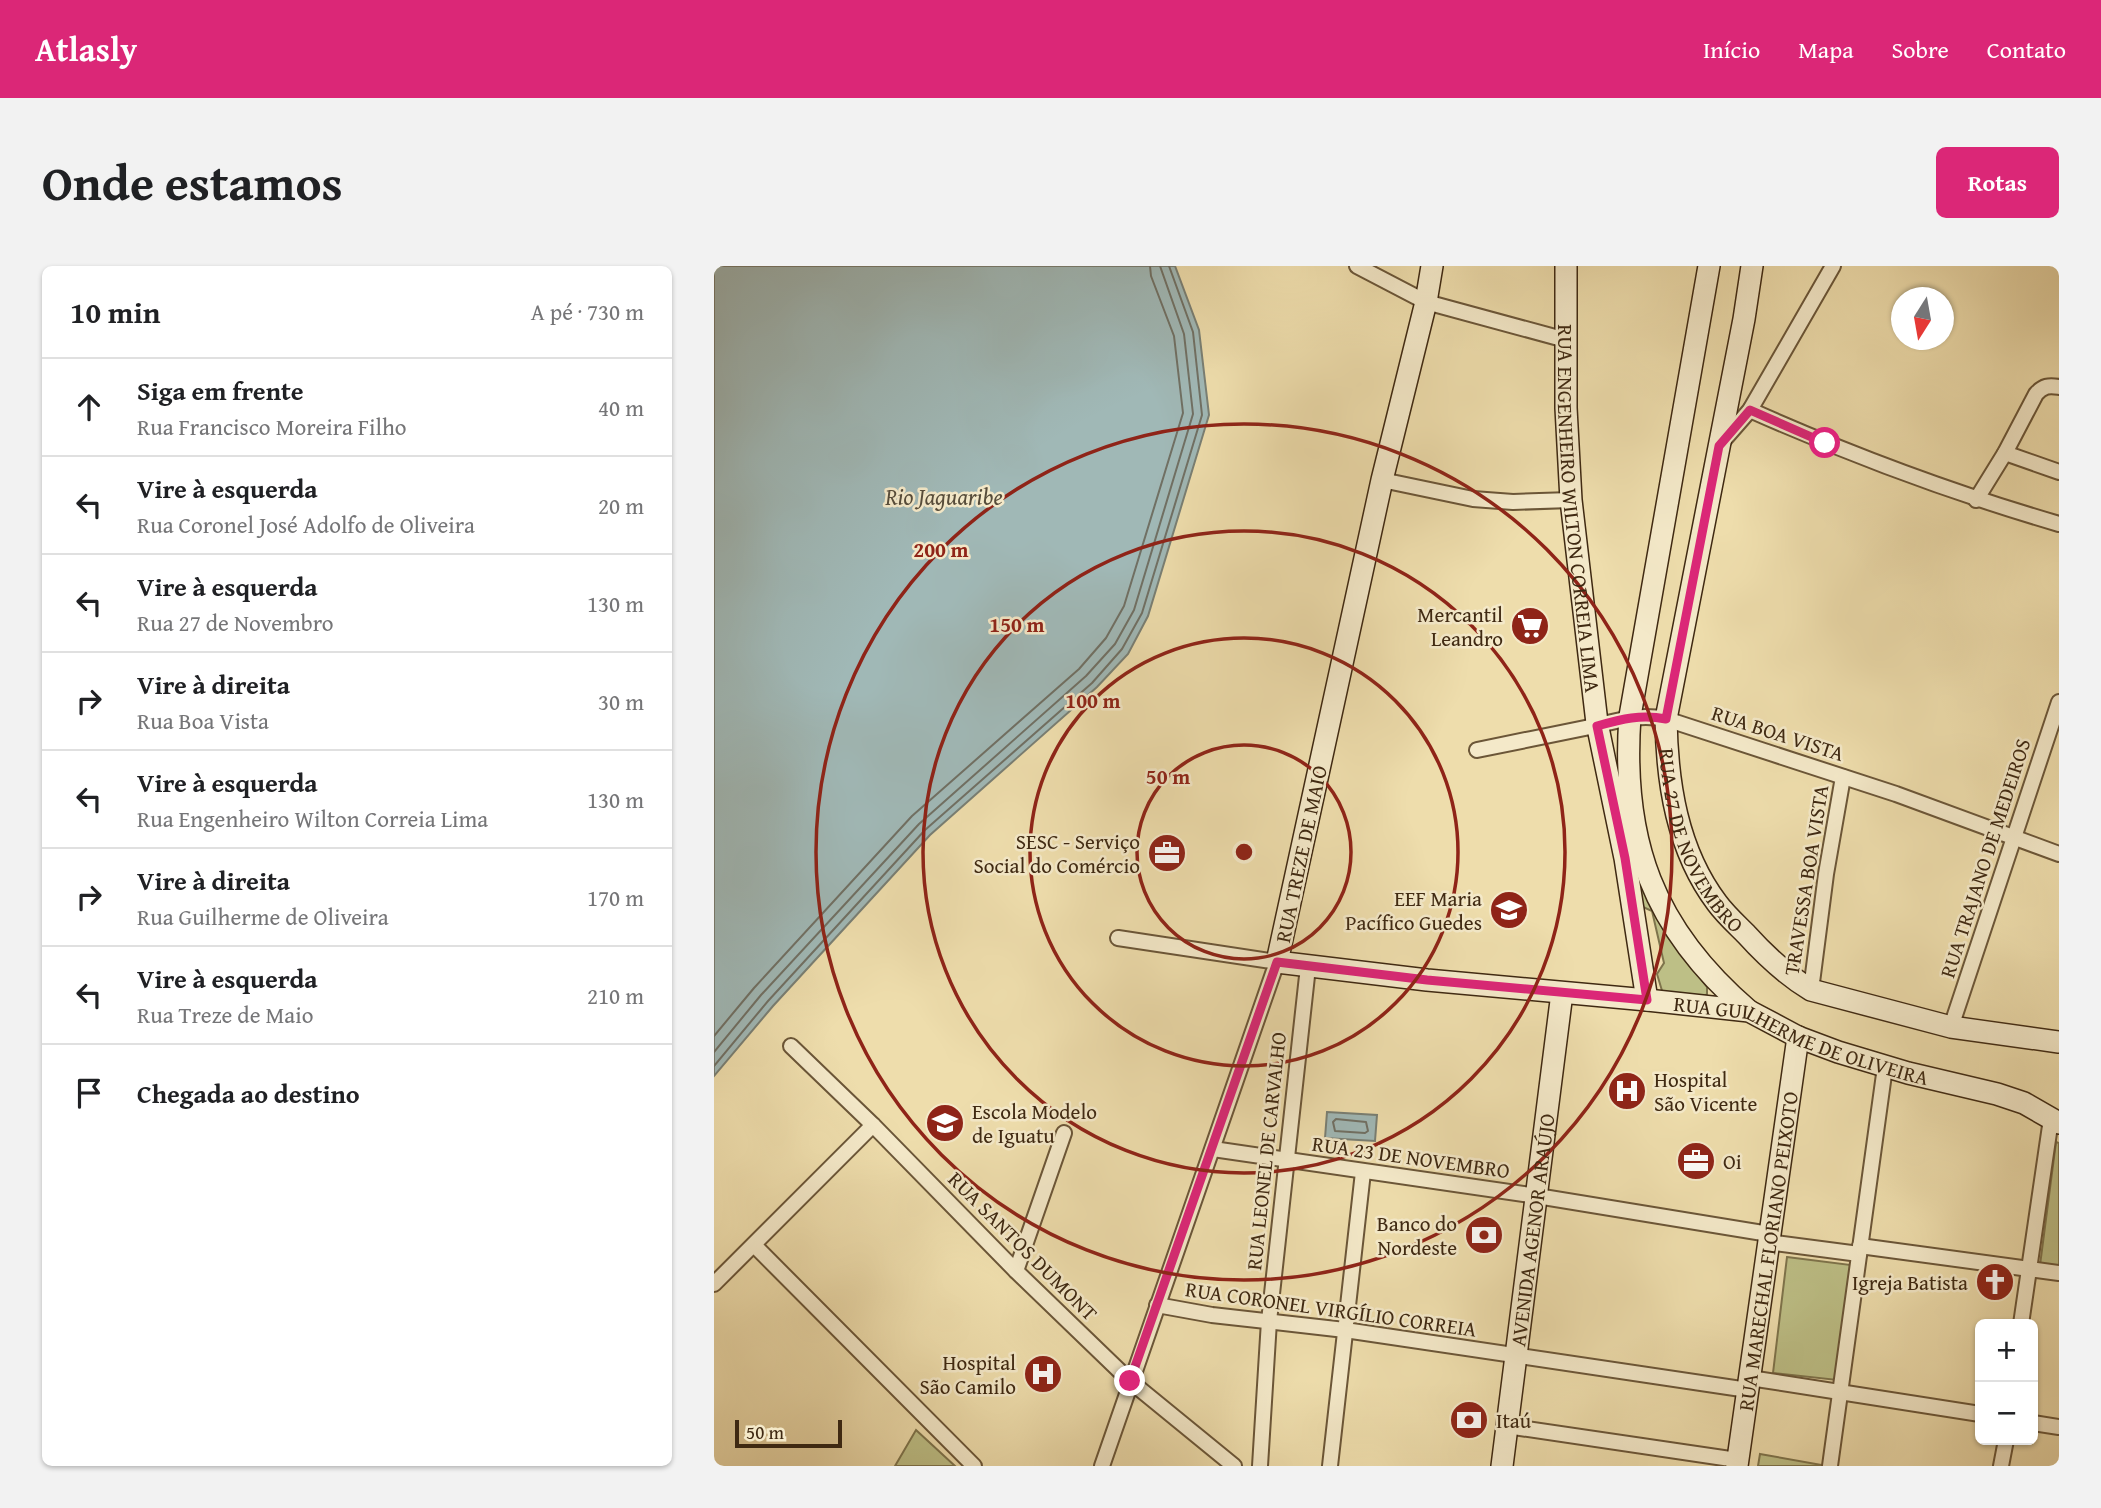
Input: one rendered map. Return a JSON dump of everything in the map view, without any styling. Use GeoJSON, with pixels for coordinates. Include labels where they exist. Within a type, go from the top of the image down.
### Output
{"type":"FeatureCollection","features":[{"type":"Feature","properties":{"kind":"main road","name":"RUA TREZE DE MAIO"},"geometry":{"type":"LineString","coordinates":[[1277,962],[1382,480],[1426,302],[1432,266]]}},
{"type":"Feature","properties":{"kind":"main road","name":"RUA ENGENHEIRO WILTON CORREIA LIMA"},"geometry":{"type":"LineString","coordinates":[[1566,266],[1566,408],[1571,500],[1597,726],[1625,858],[1647,1000]]}},
{"type":"Feature","properties":{"kind":"main road"},"geometry":{"type":"LineString","coordinates":[[1709,266],[1630,716],[1630,798],[1635,836],[1646,872],[1668,916],[1695,958],[1720,987],[1749,1011]]}},
{"type":"Feature","properties":{"kind":"main road","name":"RUA 27 DE NOVEMBRO"},"geometry":{"type":"LineString","coordinates":[[1752,266],[1666,719],[1670,780],[1685,844],[1716,902],[1754,943],[1794,980],[1811,990],[1951,1027],[2059,1042]]}},
{"type":"Feature","properties":{"kind":"main road","name":"RUA GUILHERME DE OLIVEIRA"},"geometry":{"type":"LineString","coordinates":[[1277,962],[1749,1011],[1798,1037],[1885,1067],[1997,1094],[2056,1115]]}},
{"type":"Feature","properties":{"kind":"main road","name":"AVENIDA AGENOR ARAÚJO"},"geometry":{"type":"LineString","coordinates":[[1502,1466],[1562,993]]}},
{"type":"Feature","properties":{"kind":"main road","name":"RUA MARECHAL FLORIANO PEIXOTO"},"geometry":{"type":"LineString","coordinates":[[1737,1463],[1798,1037]]}},
{"type":"Feature","properties":{"kind":"street"},"geometry":{"type":"LineString","coordinates":[[1357,266],[1426,302],[1566,340]]}},
{"type":"Feature","properties":{"kind":"street"},"geometry":{"type":"LineString","coordinates":[[1719,446],[1750,410],[1833,266]]}},
{"type":"Feature","properties":{"kind":"street"},"geometry":{"type":"LineString","coordinates":[[1976,500],[2036,394],[2042,388],[2059,387]]}},
{"type":"Feature","properties":{"kind":"street"},"geometry":{"type":"LineString","coordinates":[[1750,410],[1825,443],[1976,500],[2059,524]]}},
{"type":"Feature","properties":{"kind":"street"},"geometry":{"type":"LineString","coordinates":[[2005,453],[2059,472]]}},
{"type":"Feature","properties":{"kind":"street"},"geometry":{"type":"LineString","coordinates":[[1382,480],[1473,499],[1513,502],[1571,500]]}},
{"type":"Feature","properties":{"kind":"street","name":"RUA TRAJANO DE MEDEIROS"},"geometry":{"type":"LineString","coordinates":[[1951,1027],[2059,702]]}},
{"type":"Feature","properties":{"kind":"street","name":"RUA BOA VISTA"},"geometry":{"type":"LineString","coordinates":[[1477,750],[1597,726],[1630,716],[1666,719],[1843,776],[2059,854]]}},
{"type":"Feature","properties":{"kind":"street","name":"TRAVESSA BOA VISTA"},"geometry":{"type":"LineString","coordinates":[[1811,990],[1826,874],[1843,776]]}},
{"type":"Feature","properties":{"kind":"street","name":"RUA GUILHERME DE OLIVEIRA"},"geometry":{"type":"LineString","coordinates":[[1118,938],[1277,962]]}},
{"type":"Feature","properties":{"kind":"street","name":"RUA TREZE DE MAIO"},"geometry":{"type":"LineString","coordinates":[[1102,1466],[1277,962]]}},
{"type":"Feature","properties":{"kind":"street","name":"RUA LEONEL DE CARVALHO"},"geometry":{"type":"LineString","coordinates":[[1260,1466],[1269,1321],[1308,967]]}},
{"type":"Feature","properties":{"kind":"street","name":"RUA SANTOS DUMONT"},"geometry":{"type":"LineString","coordinates":[[792,1046],[1016,1271],[1130,1381],[1234,1466]]}},
{"type":"Feature","properties":{"kind":"street"},"geometry":{"type":"LineString","coordinates":[[1830,1466],[1885,1067]]}},
{"type":"Feature","properties":{"kind":"street"},"geometry":{"type":"LineString","coordinates":[[2022,1319],[2056,1115]]}},
{"type":"Feature","properties":{"kind":"street"},"geometry":{"type":"LineString","coordinates":[[714,1284],[873,1125]]}},
{"type":"Feature","properties":{"kind":"street"},"geometry":{"type":"LineString","coordinates":[[1016,1271],[1064,1133]]}},
{"type":"Feature","properties":{"kind":"street","name":"RUA 23 DE NOVEMBRO"},"geometry":{"type":"LineString","coordinates":[[1213,1149],[1537,1196],[1769,1238],[2059,1273]]}},
{"type":"Feature","properties":{"kind":"street"},"geometry":{"type":"LineString","coordinates":[[1330,1466],[1363,1172]]}},
{"type":"Feature","properties":{"kind":"street"},"geometry":{"type":"LineString","coordinates":[[754,1245],[974,1466]]}},
{"type":"Feature","properties":{"kind":"street","name":"RUA CORONEL VIRGÍLIO CORREIA"},"geometry":{"type":"LineString","coordinates":[[1157,1305],[1517,1356],[1749,1384],[1841,1391],[1975,1413]]}},
{"type":"Feature","properties":{"kind":"street"},"geometry":{"type":"LineString","coordinates":[[2038,1424],[2059,1427]]}},
{"type":"Feature","properties":{"kind":"street"},"geometry":{"type":"LineString","coordinates":[[1507,1426],[1737,1463]]}},
{"type":"Feature","properties":{"kind":"street"},"geometry":{"type":"LineString","coordinates":[[2001,1466],[2005,1445]]}},
{"type":"Feature","properties":{"kind":"green space"},"geometry":{"type":"Polygon","coordinates":[[[1625,831],[1681,954],[1707,987],[1704,997],[1663,994],[1657,974],[1664,963],[1652,911],[1643,907],[1625,831]]]}},
{"type":"Feature","properties":{"kind":"green space"},"geometry":{"type":"Polygon","coordinates":[[[2056,1142],[2059,1143],[2059,1268],[2040,1265],[2056,1142]]]}},
{"type":"Feature","properties":{"kind":"green space"},"geometry":{"type":"Polygon","coordinates":[[[1787,1257],[1851,1265],[1837,1380],[1773,1373],[1787,1257]]]}},
{"type":"Feature","properties":{"kind":"green space"},"geometry":{"type":"Polygon","coordinates":[[[916,1430],[955,1466],[895,1466],[916,1430]]]}},
{"type":"Feature","properties":{"kind":"green space"},"geometry":{"type":"Polygon","coordinates":[[[1760,1454],[1827,1466],[1758,1466],[1760,1454]]]}},
{"type":"Feature","properties":{"kind":"water","name":"Rio Jaguaribe"},"geometry":{"type":"Polygon","coordinates":[[[714,266],[1175,266],[1199,330],[1209,415],[1148,616],[1128,654],[1097,687],[930,835],[773,1006],[714,1076],[714,266]]]}},
{"type":"Feature","properties":{"kind":"water"},"geometry":{"type":"Polygon","coordinates":[[[1327,1112],[1377,1115],[1375,1141],[1325,1138],[1327,1112]]]}},
{"type":"Feature","properties":{"kind":"place","name":"Mercantil Leandro"},"geometry":{"type":"Point","coordinates":[1530,626]}},
{"type":"Feature","properties":{"kind":"place","name":"SESC - Serviço Social do Comércio"},"geometry":{"type":"Point","coordinates":[1167,853]}},
{"type":"Feature","properties":{"kind":"place","name":"EEF Maria Pacífico Guedes"},"geometry":{"type":"Point","coordinates":[1509,910]}},
{"type":"Feature","properties":{"kind":"place","name":"Hospital São Vicente"},"geometry":{"type":"Point","coordinates":[1627,1091]}},
{"type":"Feature","properties":{"kind":"place","name":"Escola Modelo de Iguatu"},"geometry":{"type":"Point","coordinates":[945,1123]}},
{"type":"Feature","properties":{"kind":"place","name":"Oi"},"geometry":{"type":"Point","coordinates":[1696,1161]}},
{"type":"Feature","properties":{"kind":"place","name":"Banco do Nordeste"},"geometry":{"type":"Point","coordinates":[1484,1235]}},
{"type":"Feature","properties":{"kind":"place","name":"Igreja Batista"},"geometry":{"type":"Point","coordinates":[1995,1282]}},
{"type":"Feature","properties":{"kind":"place","name":"Hospital São Camilo"},"geometry":{"type":"Point","coordinates":[1043,1374]}},
{"type":"Feature","properties":{"kind":"place","name":"Itaú"},"geometry":{"type":"Point","coordinates":[1469,1420]}},
{"type":"Feature","properties":{"kind":"route"},"geometry":{"type":"LineString","coordinates":[[1130,1381],[1277,962],[1427,980],[1647,1000],[1625,858],[1597,726],[1630,716],[1666,719],[1719,446],[1750,410],[1825,443]]}}]}
